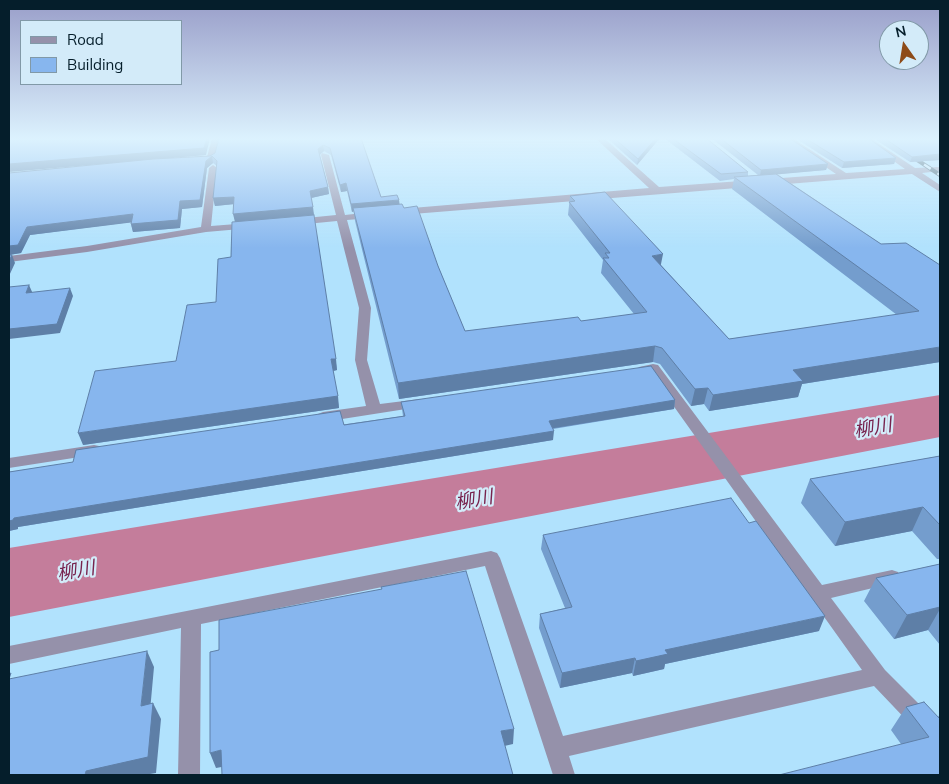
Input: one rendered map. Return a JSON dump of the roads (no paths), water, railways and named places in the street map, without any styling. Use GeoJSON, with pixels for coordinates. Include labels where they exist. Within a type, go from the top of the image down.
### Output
{"type":"FeatureCollection","features":[{"type":"Feature","properties":{"kind":"street"},"geometry":{"type":"LineString","coordinates":[[206,230],[213,175]]}},
{"type":"Feature","properties":{"kind":"street"},"geometry":{"type":"LineString","coordinates":[[330,175],[366,308],[361,360],[374,410]]}},
{"type":"Feature","properties":{"kind":"street"},"geometry":{"type":"LineString","coordinates":[[640,175],[657,190]]}},
{"type":"Feature","properties":{"kind":"street"},"geometry":{"type":"LineString","coordinates":[[751,175],[760,182]]}},
{"type":"Feature","properties":{"kind":"street"},"geometry":{"type":"LineString","coordinates":[[283,223],[657,190],[864,175]]}},
{"type":"Feature","properties":{"kind":"street"},"geometry":{"type":"LineString","coordinates":[[920,175],[940,189]]}},
{"type":"Feature","properties":{"kind":"street"},"geometry":{"type":"LineString","coordinates":[[9,259],[206,230],[254,225]]}},
{"type":"Feature","properties":{"kind":"street"},"geometry":{"type":"LineString","coordinates":[[633,371],[652,368],[878,676],[940,740]]}},
{"type":"Feature","properties":{"kind":"street"},"geometry":{"type":"LineString","coordinates":[[305,420],[431,401]]}},
{"type":"Feature","properties":{"kind":"street"},"geometry":{"type":"LineString","coordinates":[[9,463],[107,448]]}},
{"type":"Feature","properties":{"kind":"street"},"geometry":{"type":"LineString","coordinates":[[9,655],[491,558],[564,775]]}},
{"type":"Feature","properties":{"kind":"street"},"geometry":{"type":"LineString","coordinates":[[818,593],[911,573]]}},
{"type":"Feature","properties":{"kind":"street"},"geometry":{"type":"LineString","coordinates":[[189,775],[191,618]]}},
{"type":"Feature","properties":{"kind":"street"},"geometry":{"type":"LineString","coordinates":[[556,748],[878,676]]}},
{"type":"Feature","properties":{"kind":"waterway","name":"柳川"},"geometry":{"type":"LineString","coordinates":[[9,583],[940,416]]}}]}
